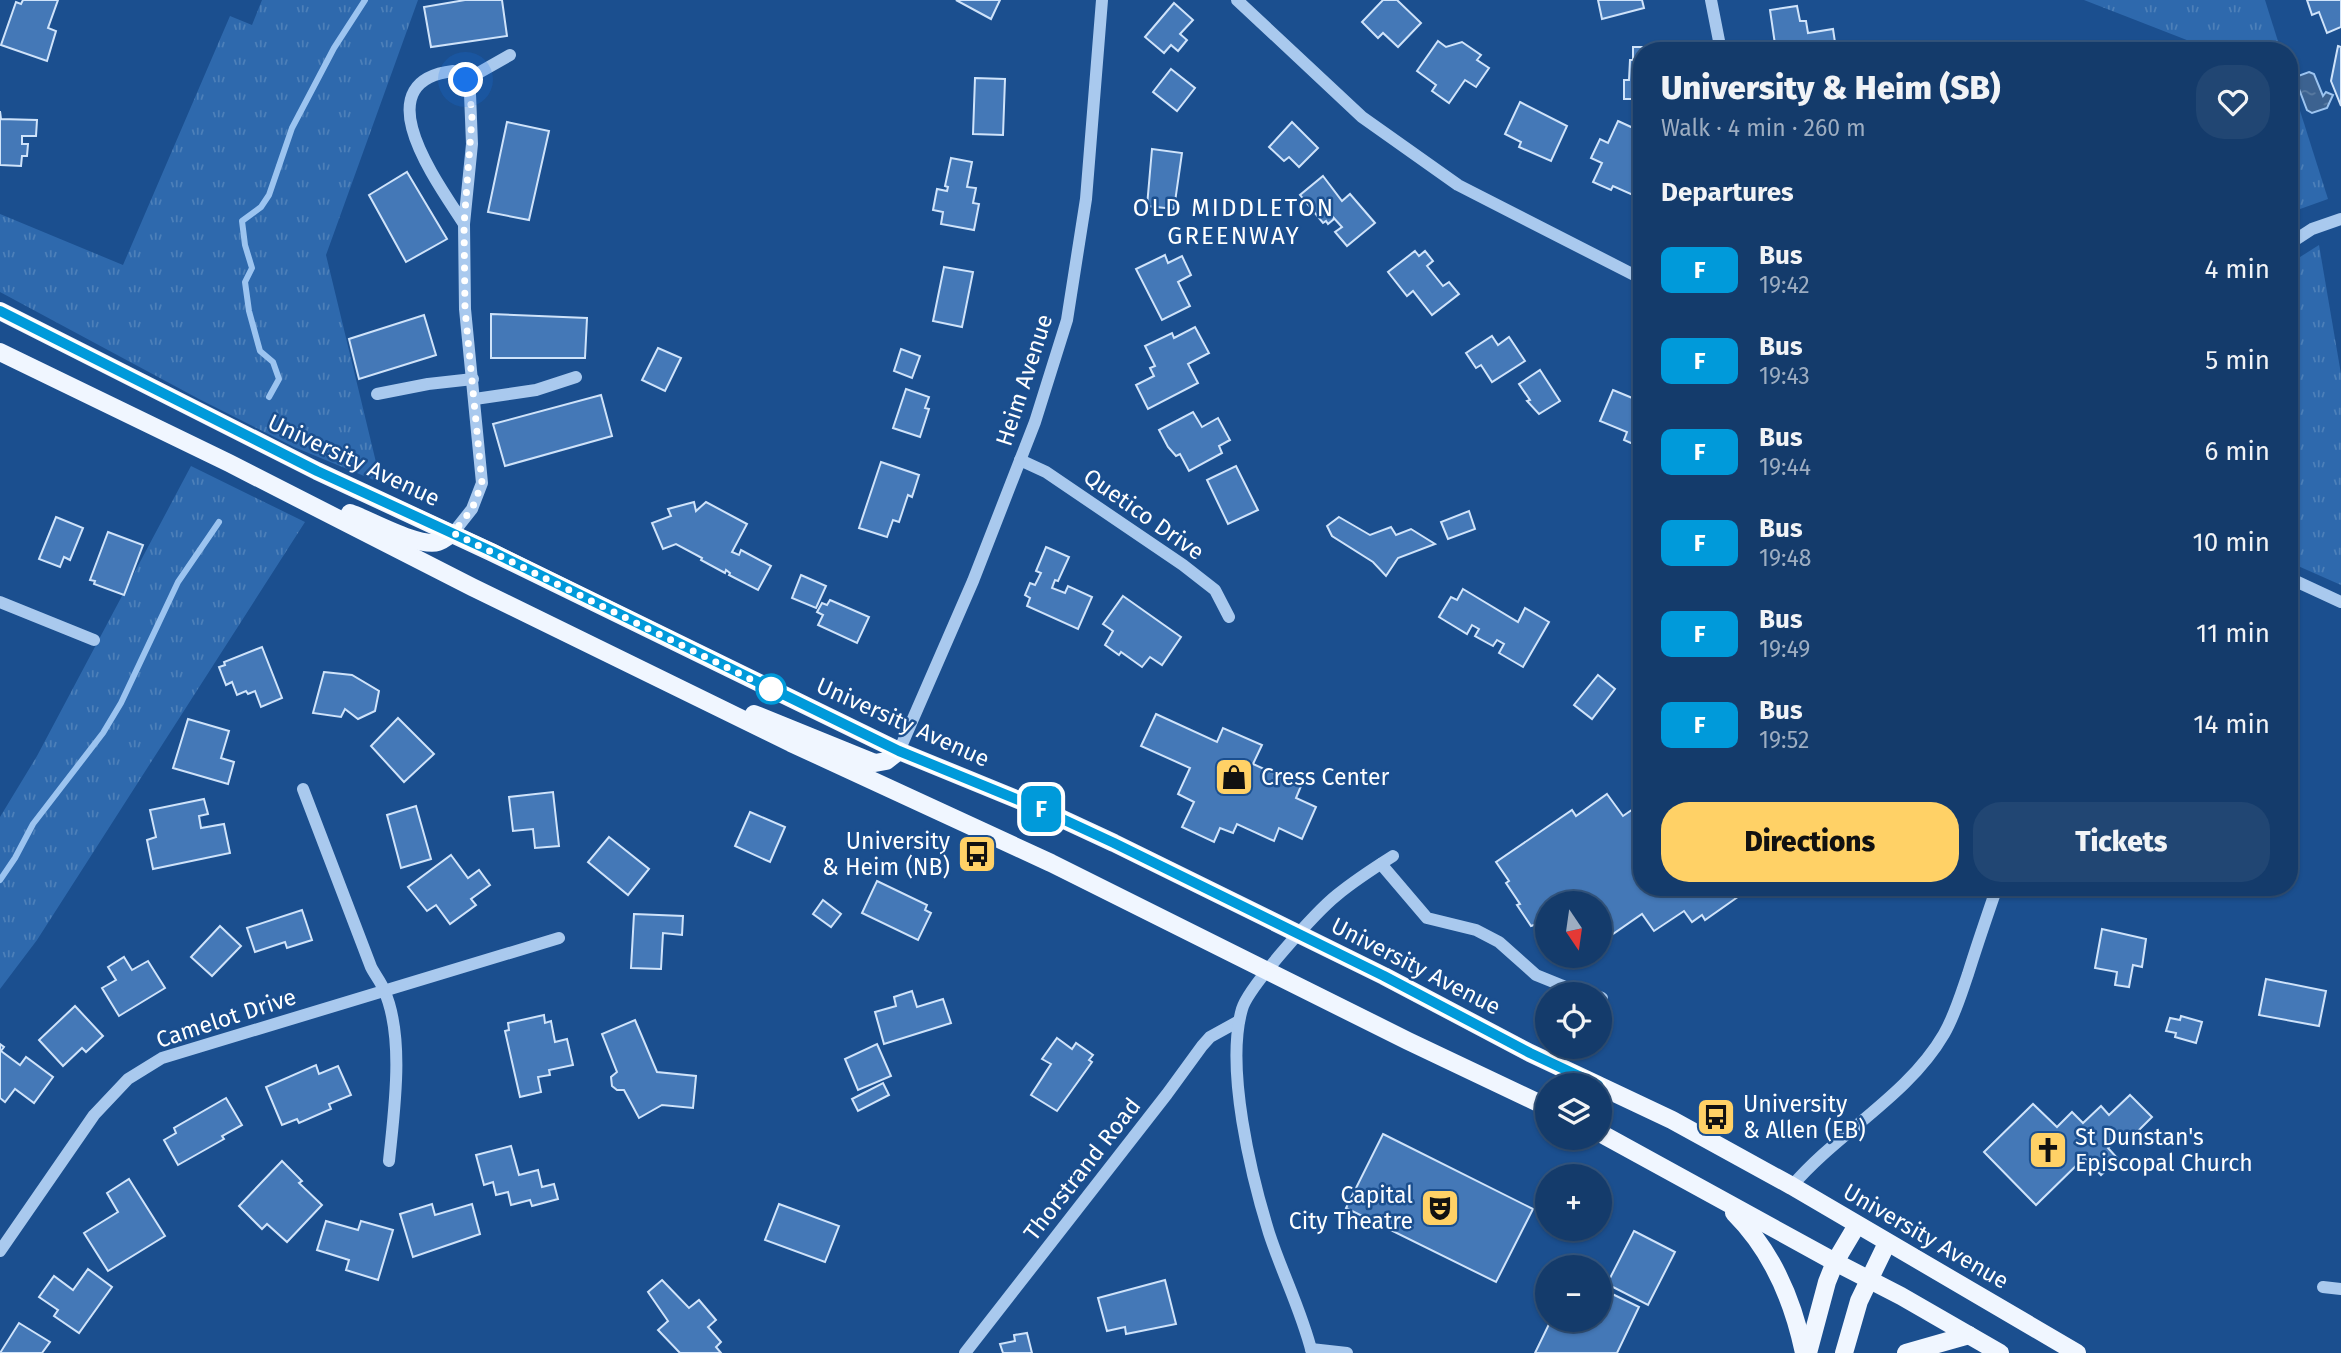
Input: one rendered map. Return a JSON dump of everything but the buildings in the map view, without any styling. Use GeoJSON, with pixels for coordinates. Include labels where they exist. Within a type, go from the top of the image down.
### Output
{"type":"FeatureCollection","features":[{"type":"Feature","properties":{"kind":"main road","name":"University Avenue"},"geometry":{"type":"LineString","coordinates":[[0,311],[317,471],[453,533],[899,751],[1043,810],[1384,976],[1573,1073]]}},
{"type":"Feature","properties":{"kind":"main road"},"geometry":{"type":"LineString","coordinates":[[0,352],[713,705],[1051,863],[1535,1101]]}},
{"type":"Feature","properties":{"kind":"main road"},"geometry":{"type":"LineString","coordinates":[[271,484],[428,543],[438,542],[453,533]]}},
{"type":"Feature","properties":{"kind":"main road"},"geometry":{"type":"LineString","coordinates":[[713,705],[758,715],[875,762],[886,761],[899,751]]}},
{"type":"Feature","properties":{"kind":"main road","name":"University Avenue"},"geometry":{"type":"LineString","coordinates":[[1612,1091],[1672,1120],[1792,1186],[2077,1353]]}},
{"type":"Feature","properties":{"kind":"main road"},"geometry":{"type":"LineString","coordinates":[[1612,1140],[2000,1353]]}},
{"type":"Feature","properties":{"kind":"main road"},"geometry":{"type":"LineString","coordinates":[[1716,1196],[1749,1228],[1773,1262],[1806,1353]]}},
{"type":"Feature","properties":{"kind":"main road"},"geometry":{"type":"LineString","coordinates":[[1806,1353],[1827,1282],[1835,1262],[1857,1225]]}},
{"type":"Feature","properties":{"kind":"main road"},"geometry":{"type":"LineString","coordinates":[[1844,1353],[1868,1279],[1887,1243]]}},
{"type":"Feature","properties":{"kind":"main road"},"geometry":{"type":"LineString","coordinates":[[1906,1353],[1969,1335]]}},
{"type":"Feature","properties":{"kind":"street","name":"Heim Avenue"},"geometry":{"type":"LineString","coordinates":[[899,751],[973,581],[1035,422],[1067,320],[1086,199],[1102,0]]}},
{"type":"Feature","properties":{"kind":"street"},"geometry":{"type":"LineString","coordinates":[[1237,0],[1362,117],[1458,186],[1633,274]]}},
{"type":"Feature","properties":{"kind":"street"},"geometry":{"type":"LineString","coordinates":[[1711,0],[1719,42]]}},
{"type":"Feature","properties":{"kind":"street"},"geometry":{"type":"LineString","coordinates":[[466,80],[510,55]]}},
{"type":"Feature","properties":{"kind":"street"},"geometry":{"type":"LineString","coordinates":[[453,533],[472,509],[482,483],[465,309],[464,225],[471,144],[470,94],[466,80],[453,71],[427,80],[417,89],[410,101],[408,118],[414,138],[464,225]]}},
{"type":"Feature","properties":{"kind":"street"},"geometry":{"type":"LineString","coordinates":[[2298,238],[2312,229],[2341,219]]}},
{"type":"Feature","properties":{"kind":"street"},"geometry":{"type":"LineString","coordinates":[[475,399],[536,390],[576,377]]}},
{"type":"Feature","properties":{"kind":"street"},"geometry":{"type":"LineString","coordinates":[[377,394],[473,379]]}},
{"type":"Feature","properties":{"kind":"street","name":"Quetico Drive"},"geometry":{"type":"LineString","coordinates":[[1020,460],[1046,472],[1183,565],[1214,590],[1229,617]]}},
{"type":"Feature","properties":{"kind":"street"},"geometry":{"type":"LineString","coordinates":[[2298,582],[2341,602]]}},
{"type":"Feature","properties":{"kind":"street"},"geometry":{"type":"LineString","coordinates":[[0,602],[94,640]]}},
{"type":"Feature","properties":{"kind":"street"},"geometry":{"type":"LineString","coordinates":[[303,789],[371,967],[385,991],[391,1014],[398,1067],[389,1161]]}},
{"type":"Feature","properties":{"kind":"street"},"geometry":{"type":"LineString","coordinates":[[1347,1353],[1311,1351],[1270,1234],[1253,1175],[1243,1126],[1237,1055],[1239,1021],[1246,998],[1299,934],[1336,896],[1393,856]]}},
{"type":"Feature","properties":{"kind":"street"},"geometry":{"type":"LineString","coordinates":[[1381,864],[1427,918],[1476,930],[1500,942],[1536,975],[1553,982]]}},
{"type":"Feature","properties":{"kind":"street"},"geometry":{"type":"LineString","coordinates":[[1792,1186],[1823,1153],[1888,1099],[1925,1060],[1943,1036],[1955,1012],[1994,896]]}},
{"type":"Feature","properties":{"kind":"street","name":"Camelot Drive"},"geometry":{"type":"LineString","coordinates":[[0,1251],[94,1115],[128,1079],[162,1058],[559,938]]}},
{"type":"Feature","properties":{"kind":"street","name":"Thorstrand Road"},"geometry":{"type":"LineString","coordinates":[[965,1353],[1202,1046],[1210,1037],[1239,1021]]}},
{"type":"Feature","properties":{"kind":"street"},"geometry":{"type":"LineString","coordinates":[[2323,1287],[2341,1289]]}},
{"type":"Feature","properties":{"kind":"green space"},"geometry":{"type":"Polygon","coordinates":[[[262,0],[418,0],[326,255],[381,483],[294,447],[0,292],[0,214],[123,265],[230,16],[252,25],[262,0]]]}},
{"type":"Feature","properties":{"kind":"green space"},"geometry":{"type":"Polygon","coordinates":[[[2084,0],[2265,0],[2278,42],[2192,42],[2084,0]]]}},
{"type":"Feature","properties":{"kind":"green space"},"geometry":{"type":"Polygon","coordinates":[[[2298,104],[2328,199],[2298,210],[2298,104]]]}},
{"type":"Feature","properties":{"kind":"green space"},"geometry":{"type":"Polygon","coordinates":[[[2319,245],[2341,374],[2341,585],[2298,566],[2298,258],[2319,245]]]}},
{"type":"Feature","properties":{"kind":"green space"},"geometry":{"type":"Polygon","coordinates":[[[191,466],[305,522],[37,940],[0,989],[0,817],[37,756],[191,466]]]}},
{"type":"Feature","properties":{"kind":"water"},"geometry":{"type":"Polygon","coordinates":[[[2309,72],[2314,74],[2323,96],[2326,92],[2333,95],[2327,108],[2312,113],[2307,110],[2298,86],[2298,76],[2309,72]]]}},
{"type":"Feature","properties":{"kind":"waterway"},"geometry":{"type":"LineString","coordinates":[[269,397],[279,379],[273,362],[260,351],[249,311],[245,282],[252,268],[242,221],[261,207],[269,195],[292,128],[334,48],[365,0]]}},
{"type":"Feature","properties":{"kind":"waterway"},"geometry":{"type":"LineString","coordinates":[[0,880],[33,824],[103,733],[121,703],[178,582],[219,522]]}},
{"type":"Feature","properties":{"kind":"bus line","name":"F"},"geometry":{"type":"LineString","coordinates":[[0,311],[317,471],[491,551],[899,751],[1043,810],[1114,843],[1384,976],[1572,1073]]}},
{"type":"Feature","properties":{"kind":"place","name":"Cress Center"},"geometry":{"type":"Point","coordinates":[1234,777]}},
{"type":"Feature","properties":{"kind":"place","name":"University & Heim (NB)"},"geometry":{"type":"Point","coordinates":[977,854]}},
{"type":"Feature","properties":{"kind":"place","name":"University & Allen (EB)"},"geometry":{"type":"Point","coordinates":[1716,1117]}},
{"type":"Feature","properties":{"kind":"place","name":"St Dunstan's Episcopal Church"},"geometry":{"type":"Point","coordinates":[2048,1150]}},
{"type":"Feature","properties":{"kind":"place","name":"Capital City Theatre"},"geometry":{"type":"Point","coordinates":[1440,1208]}},
{"type":"Feature","properties":{"kind":"district","name":"OLD MIDDLETON GREENWAY"},"geometry":{"type":"Point","coordinates":[1234,222]}},
{"type":"Feature","properties":{"kind":"route"},"geometry":{"type":"LineString","coordinates":[[466,80],[472,118],[464,225],[465,309],[482,483],[472,509],[453,533],[779,693],[771,689]]}}]}
